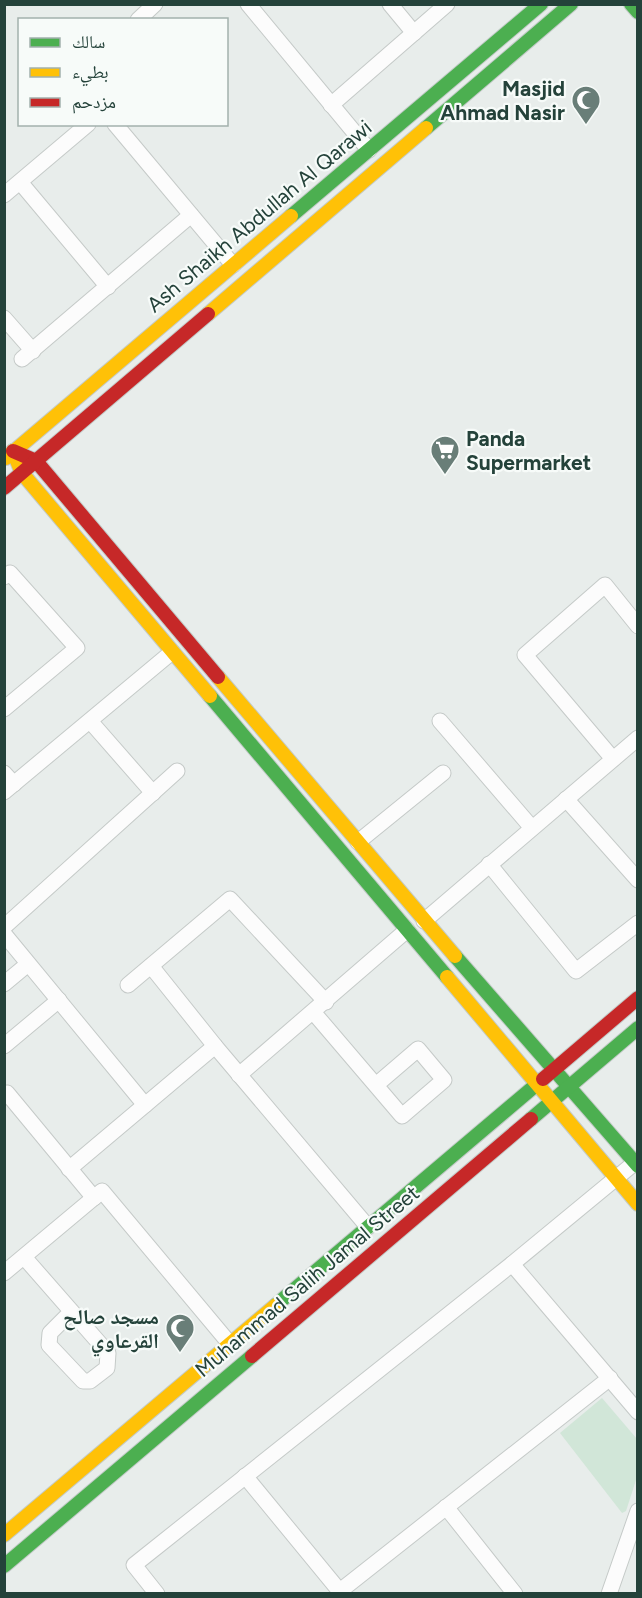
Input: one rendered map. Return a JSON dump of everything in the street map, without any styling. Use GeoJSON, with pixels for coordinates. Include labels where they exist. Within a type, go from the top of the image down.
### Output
{"type":"FeatureCollection","features":[{"type":"Feature","properties":{"kind":"street"},"geometry":{"type":"LineString","coordinates":[[140,18],[155,4]]}},
{"type":"Feature","properties":{"kind":"street"},"geometry":{"type":"LineString","coordinates":[[248,4],[369,150]]}},
{"type":"Feature","properties":{"kind":"street"},"geometry":{"type":"LineString","coordinates":[[390,4],[414,33]]}},
{"type":"Feature","properties":{"kind":"street"},"geometry":{"type":"LineString","coordinates":[[331,105],[447,4]]}},
{"type":"Feature","properties":{"kind":"street","name":"Ash Shaikh Abdullah Al Qarawi"},"geometry":{"type":"LineString","coordinates":[[7,450],[233,265],[541,4]]}},
{"type":"Feature","properties":{"kind":"street"},"geometry":{"type":"LineString","coordinates":[[4,488],[572,4]]}},
{"type":"Feature","properties":{"kind":"street"},"geometry":{"type":"LineString","coordinates":[[631,4],[638,12]]}},
{"type":"Feature","properties":{"kind":"street"},"geometry":{"type":"LineString","coordinates":[[117,126],[233,265]]}},
{"type":"Feature","properties":{"kind":"street"},"geometry":{"type":"LineString","coordinates":[[4,195],[76,130]]}},
{"type":"Feature","properties":{"kind":"street"},"geometry":{"type":"LineString","coordinates":[[20,182],[108,287]]}},
{"type":"Feature","properties":{"kind":"street"},"geometry":{"type":"LineString","coordinates":[[4,318],[27,355],[191,216]]}},
{"type":"Feature","properties":{"kind":"street"},"geometry":{"type":"LineString","coordinates":[[7,450],[36,461],[424,921],[552,1070],[636,1163],[134,1564],[157,1593]]}},
{"type":"Feature","properties":{"kind":"street"},"geometry":{"type":"LineString","coordinates":[[7,450],[22,473],[638,1204]]}},
{"type":"Feature","properties":{"kind":"street"},"geometry":{"type":"LineString","coordinates":[[4,577],[10,573],[77,648],[4,709]]}},
{"type":"Feature","properties":{"kind":"street"},"geometry":{"type":"LineString","coordinates":[[613,759],[525,655],[605,585],[638,626]]}},
{"type":"Feature","properties":{"kind":"street"},"geometry":{"type":"LineString","coordinates":[[8,783],[90,721],[172,652]]}},
{"type":"Feature","properties":{"kind":"street"},"geometry":{"type":"LineString","coordinates":[[90,721],[153,793]]}},
{"type":"Feature","properties":{"kind":"street"},"geometry":{"type":"LineString","coordinates":[[440,721],[532,828]]}},
{"type":"Feature","properties":{"kind":"street"},"geometry":{"type":"LineString","coordinates":[[424,921],[638,738]]}},
{"type":"Feature","properties":{"kind":"street"},"geometry":{"type":"LineString","coordinates":[[4,927],[177,771]]}},
{"type":"Feature","properties":{"kind":"street"},"geometry":{"type":"LineString","coordinates":[[358,842],[443,773]]}},
{"type":"Feature","properties":{"kind":"street"},"geometry":{"type":"LineString","coordinates":[[567,799],[638,880]]}},
{"type":"Feature","properties":{"kind":"street"},"geometry":{"type":"LineString","coordinates":[[489,864],[576,971],[638,923]]}},
{"type":"Feature","properties":{"kind":"street"},"geometry":{"type":"LineString","coordinates":[[128,985],[230,899],[326,1002]]}},
{"type":"Feature","properties":{"kind":"street"},"geometry":{"type":"LineString","coordinates":[[238,1075],[314,1013],[407,930]]}},
{"type":"Feature","properties":{"kind":"street"},"geometry":{"type":"LineString","coordinates":[[4,934],[145,1105]]}},
{"type":"Feature","properties":{"kind":"street"},"geometry":{"type":"LineString","coordinates":[[4,984],[28,964]]}},
{"type":"Feature","properties":{"kind":"street"},"geometry":{"type":"LineString","coordinates":[[151,966],[238,1075],[368,1227]]}},
{"type":"Feature","properties":{"kind":"street","name":"Muhammad Salih Jamal Street"},"geometry":{"type":"LineString","coordinates":[[4,1535],[638,998]]}},
{"type":"Feature","properties":{"kind":"street"},"geometry":{"type":"LineString","coordinates":[[4,1046],[59,1000]]}},
{"type":"Feature","properties":{"kind":"street"},"geometry":{"type":"LineString","coordinates":[[314,1013],[402,1116],[444,1080],[418,1049],[376,1085]]}},
{"type":"Feature","properties":{"kind":"street","name":"Muhammad Salih Jamal Street"},"geometry":{"type":"LineString","coordinates":[[4,1566],[638,1028]]}},
{"type":"Feature","properties":{"kind":"street"},"geometry":{"type":"LineString","coordinates":[[69,1169],[214,1046]]}},
{"type":"Feature","properties":{"kind":"street"},"geometry":{"type":"LineString","coordinates":[[4,1095],[7,1093],[93,1198]]}},
{"type":"Feature","properties":{"kind":"street"},"geometry":{"type":"LineString","coordinates":[[4,1274],[102,1191],[230,1344]]}},
{"type":"Feature","properties":{"kind":"street"},"geometry":{"type":"LineString","coordinates":[[24,1257],[108,1353],[106,1368],[90,1381],[83,1382],[76,1377],[49,1345],[50,1333],[71,1312]]}},
{"type":"Feature","properties":{"kind":"street"},"geometry":{"type":"LineString","coordinates":[[512,1264],[638,1412]]}},
{"type":"Feature","properties":{"kind":"street"},"geometry":{"type":"LineString","coordinates":[[245,1476],[341,1592],[610,1378]]}},
{"type":"Feature","properties":{"kind":"street"},"geometry":{"type":"LineString","coordinates":[[446,1507],[515,1593]]}},
{"type":"Feature","properties":{"kind":"street"},"geometry":{"type":"LineString","coordinates":[[609,1593],[638,1510]]}},
{"type":"Feature","properties":{"kind":"green space"},"geometry":{"type":"Polygon","coordinates":[[[602,1398],[637,1439],[637,1477],[626,1511],[622,1513],[560,1433],[602,1398]]]}},
{"type":"Feature","properties":{"kind":"traffic: fast"},"geometry":{"type":"LineString","coordinates":[[291,216],[541,4]]}},
{"type":"Feature","properties":{"kind":"traffic: fast"},"geometry":{"type":"LineString","coordinates":[[426,128],[571,4]]}},
{"type":"Feature","properties":{"kind":"traffic: fast"},"geometry":{"type":"LineString","coordinates":[[631,4],[638,12]]}},
{"type":"Feature","properties":{"kind":"traffic: fast"},"geometry":{"type":"LineString","coordinates":[[210,696],[447,977]]}},
{"type":"Feature","properties":{"kind":"traffic: fast"},"geometry":{"type":"LineString","coordinates":[[455,956],[638,1166]]}},
{"type":"Feature","properties":{"kind":"traffic: fast"},"geometry":{"type":"LineString","coordinates":[[531,1119],[638,1028]]}},
{"type":"Feature","properties":{"kind":"traffic: fast"},"geometry":{"type":"LineString","coordinates":[[276,1305],[543,1079]]}},
{"type":"Feature","properties":{"kind":"traffic: fast"},"geometry":{"type":"LineString","coordinates":[[4,1566],[252,1356]]}},
{"type":"Feature","properties":{"kind":"traffic: slow"},"geometry":{"type":"LineString","coordinates":[[208,314],[426,128]]}},
{"type":"Feature","properties":{"kind":"traffic: slow"},"geometry":{"type":"LineString","coordinates":[[6,458],[291,216]]}},
{"type":"Feature","properties":{"kind":"traffic: slow"},"geometry":{"type":"LineString","coordinates":[[13,451],[22,473],[210,696]]}},
{"type":"Feature","properties":{"kind":"traffic: slow"},"geometry":{"type":"LineString","coordinates":[[218,677],[455,956]]}},
{"type":"Feature","properties":{"kind":"traffic: slow"},"geometry":{"type":"LineString","coordinates":[[447,977],[638,1204]]}},
{"type":"Feature","properties":{"kind":"traffic: slow"},"geometry":{"type":"LineString","coordinates":[[4,1535],[276,1305]]}},
{"type":"Feature","properties":{"kind":"traffic: jam"},"geometry":{"type":"LineString","coordinates":[[4,488],[208,314]]}},
{"type":"Feature","properties":{"kind":"traffic: jam"},"geometry":{"type":"LineString","coordinates":[[13,451],[36,461],[218,677]]}},
{"type":"Feature","properties":{"kind":"traffic: jam"},"geometry":{"type":"LineString","coordinates":[[543,1079],[638,998]]}},
{"type":"Feature","properties":{"kind":"traffic: jam"},"geometry":{"type":"LineString","coordinates":[[252,1356],[531,1119]]}},
{"type":"Feature","properties":{"kind":"place","name":"Masjid Ahmad Nasir"},"geometry":{"type":"Point","coordinates":[586,126]}},
{"type":"Feature","properties":{"kind":"place","name":"Panda Supermarket"},"geometry":{"type":"Point","coordinates":[445,476]}},
{"type":"Feature","properties":{"kind":"place","name":"مسجد صالح القرعاوي"},"geometry":{"type":"Point","coordinates":[180,1354]}}]}
